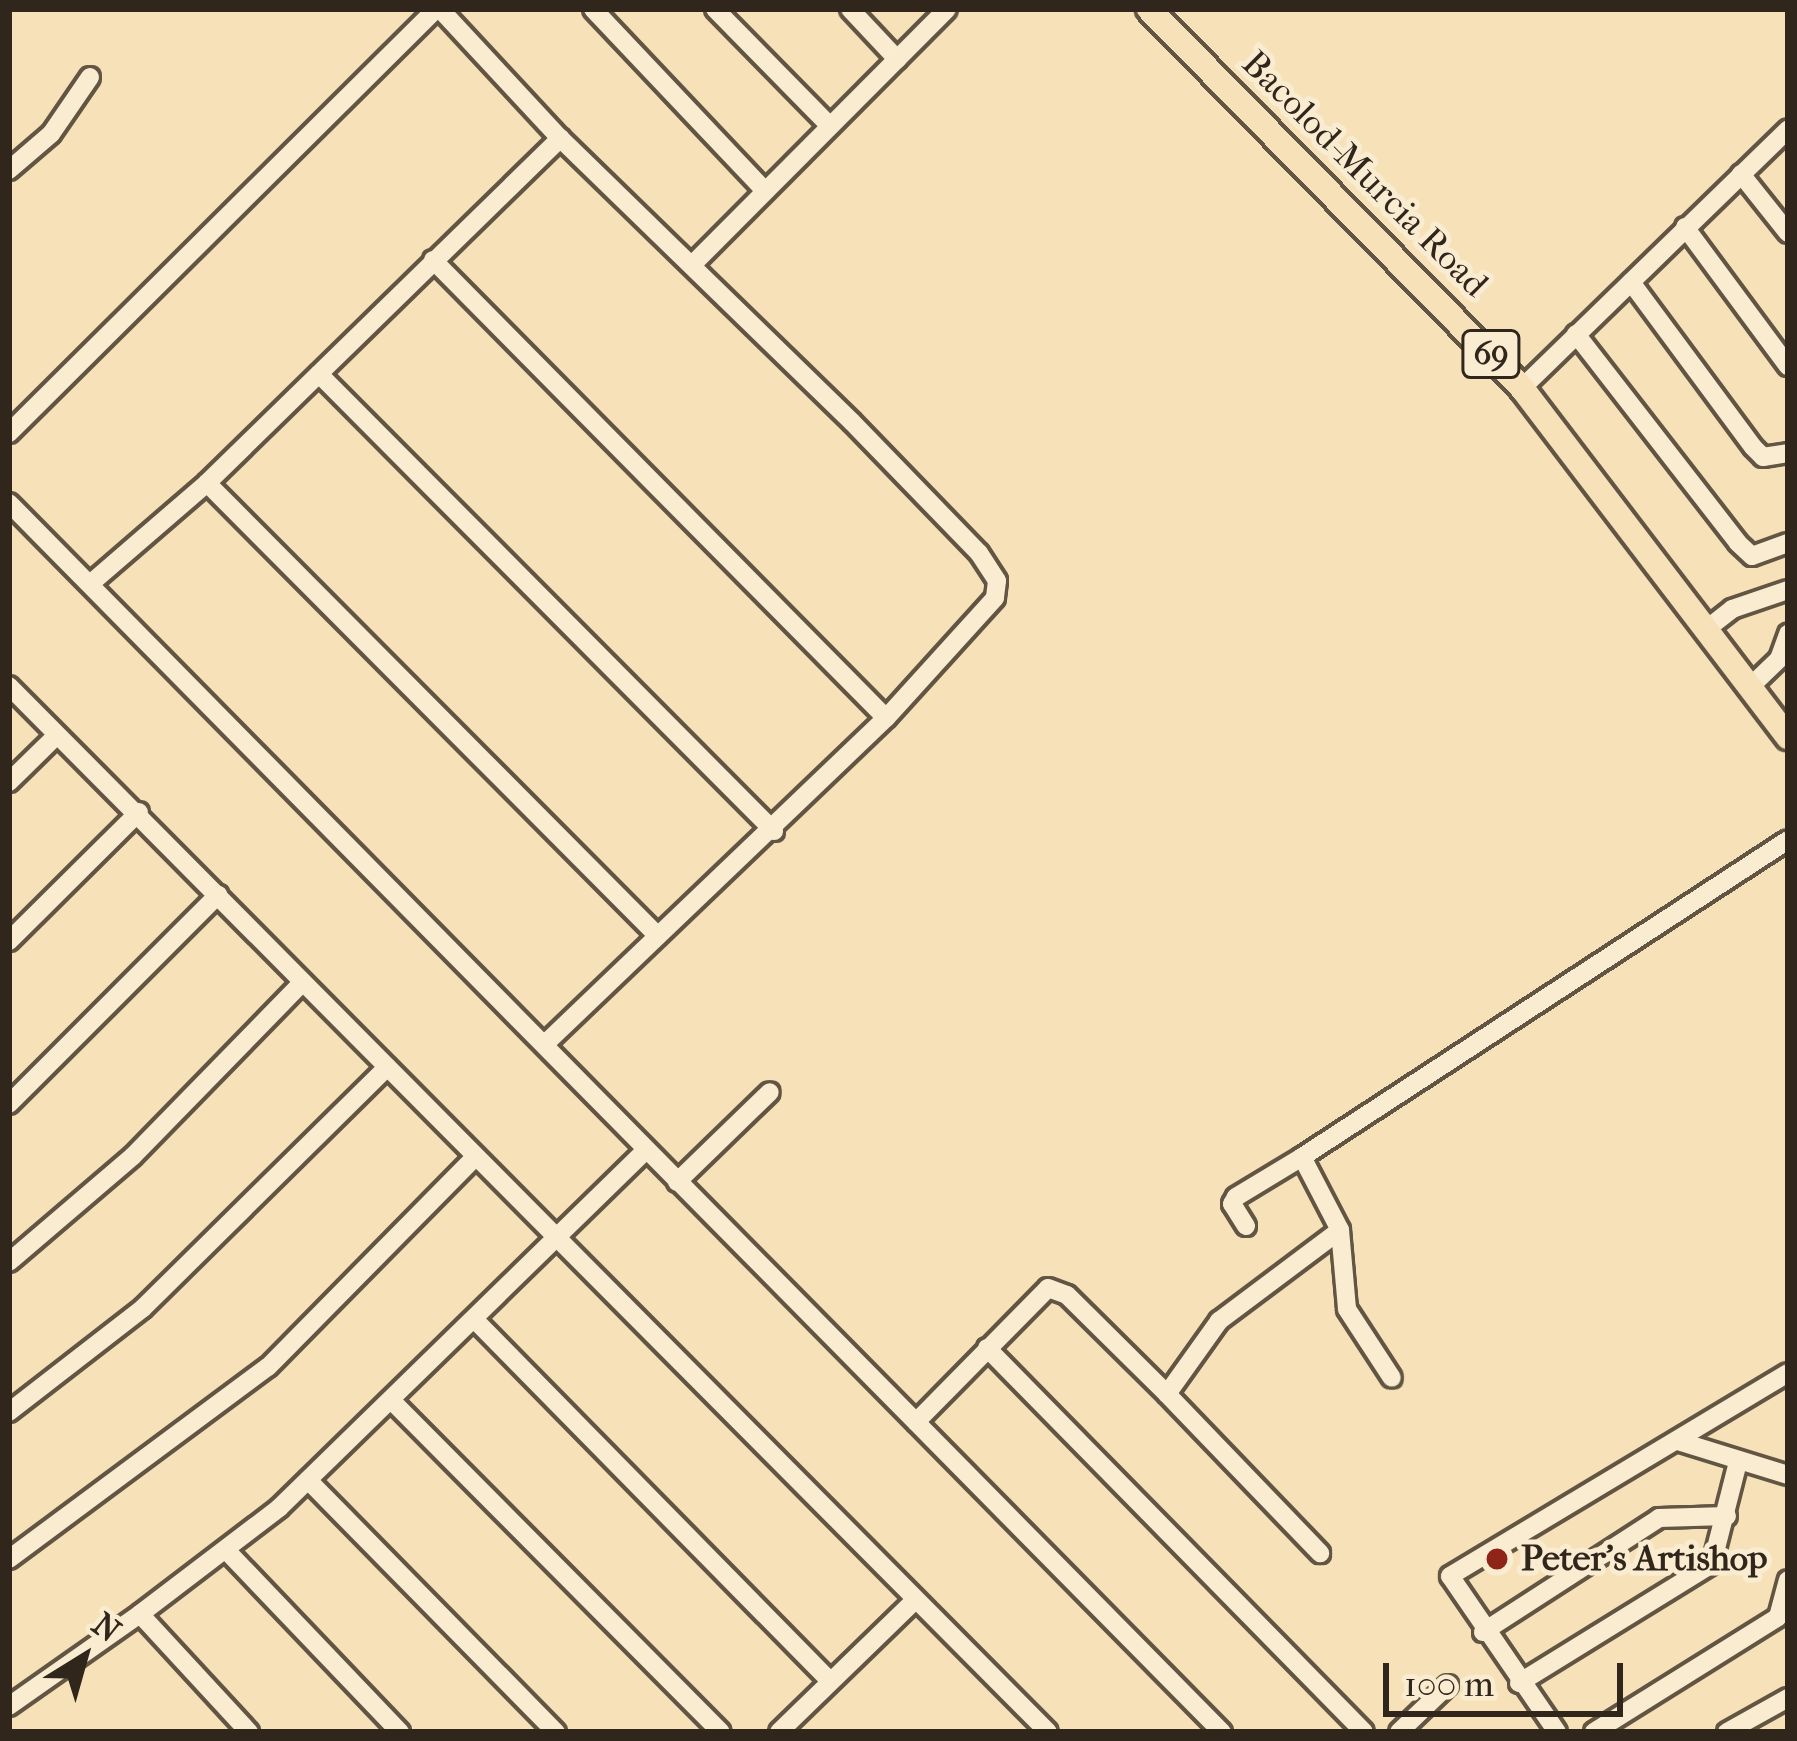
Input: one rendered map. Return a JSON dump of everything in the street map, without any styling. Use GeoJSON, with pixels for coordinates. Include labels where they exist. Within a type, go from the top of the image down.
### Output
{"type":"FeatureCollection","features":[{"type":"Feature","properties":{"kind":"main road","name":"Bacolod-Murcia Road"},"geometry":{"type":"LineString","coordinates":[[1149,9],[1522,388],[1788,737]]}},
{"type":"Feature","properties":{"kind":"street"},"geometry":{"type":"LineString","coordinates":[[9,434],[438,9],[560,138],[979,553],[997,581],[995,598],[774,832],[546,1043]]}},
{"type":"Feature","properties":{"kind":"street"},"geometry":{"type":"LineString","coordinates":[[592,9],[764,190]]}},
{"type":"Feature","properties":{"kind":"street"},"geometry":{"type":"LineString","coordinates":[[715,9],[827,123]]}},
{"type":"Feature","properties":{"kind":"street"},"geometry":{"type":"LineString","coordinates":[[850,9],[897,59]]}},
{"type":"Feature","properties":{"kind":"street"},"geometry":{"type":"LineString","coordinates":[[692,265],[827,123],[947,9]]}},
{"type":"Feature","properties":{"kind":"street"},"geometry":{"type":"LineString","coordinates":[[9,170],[51,134],[90,77]]}},
{"type":"Feature","properties":{"kind":"street"},"geometry":{"type":"LineString","coordinates":[[1522,388],[1788,129]]}},
{"type":"Feature","properties":{"kind":"street"},"geometry":{"type":"LineString","coordinates":[[90,584],[208,483],[560,138]]}},
{"type":"Feature","properties":{"kind":"street"},"geometry":{"type":"LineString","coordinates":[[1741,174],[1788,233]]}},
{"type":"Feature","properties":{"kind":"street"},"geometry":{"type":"LineString","coordinates":[[1685,227],[1788,366]]}},
{"type":"Feature","properties":{"kind":"street"},"geometry":{"type":"LineString","coordinates":[[433,260],[886,718]]}},
{"type":"Feature","properties":{"kind":"street"},"geometry":{"type":"LineString","coordinates":[[1631,283],[1753,447],[1763,457],[1788,453]]}},
{"type":"Feature","properties":{"kind":"street"},"geometry":{"type":"LineString","coordinates":[[1576,334],[1738,543],[1752,556],[1788,543]]}},
{"type":"Feature","properties":{"kind":"street"},"geometry":{"type":"LineString","coordinates":[[319,374],[774,832]]}},
{"type":"Feature","properties":{"kind":"street"},"geometry":{"type":"LineString","coordinates":[[208,483],[658,936]]}},
{"type":"Feature","properties":{"kind":"street"},"geometry":{"type":"LineString","coordinates":[[9,503],[1222,1732]]}},
{"type":"Feature","properties":{"kind":"street"},"geometry":{"type":"LineString","coordinates":[[1708,628],[1732,609],[1788,590]]}},
{"type":"Feature","properties":{"kind":"street"},"geometry":{"type":"LineString","coordinates":[[1751,686],[1779,658],[1788,634]]}},
{"type":"Feature","properties":{"kind":"street"},"geometry":{"type":"LineString","coordinates":[[9,686],[139,812],[473,1159],[1048,1732]]}},
{"type":"Feature","properties":{"kind":"street"},"geometry":{"type":"LineString","coordinates":[[9,782],[57,735]]}},
{"type":"Feature","properties":{"kind":"street"},"geometry":{"type":"LineString","coordinates":[[9,941],[139,812]]}},
{"type":"Feature","properties":{"kind":"street"},"geometry":{"type":"LineString","coordinates":[[1246,1226],[1232,1204],[1236,1198],[1788,840]]}},
{"type":"Feature","properties":{"kind":"street"},"geometry":{"type":"LineString","coordinates":[[9,1105],[218,895]]}},
{"type":"Feature","properties":{"kind":"street"},"geometry":{"type":"LineString","coordinates":[[9,1262],[133,1156],[303,982]]}},
{"type":"Feature","properties":{"kind":"street"},"geometry":{"type":"LineString","coordinates":[[9,1412],[143,1308],[387,1067]]}},
{"type":"Feature","properties":{"kind":"street"},"geometry":{"type":"LineString","coordinates":[[677,1182],[770,1092]]}},
{"type":"Feature","properties":{"kind":"street"},"geometry":{"type":"LineString","coordinates":[[9,1706],[226,1550],[308,1480],[646,1150]]}},
{"type":"Feature","properties":{"kind":"street"},"geometry":{"type":"LineString","coordinates":[[1302,1156],[1340,1230],[1339,1288],[1391,1378]]}},
{"type":"Feature","properties":{"kind":"street"},"geometry":{"type":"LineString","coordinates":[[9,1559],[268,1367],[473,1159]]}},
{"type":"Feature","properties":{"kind":"street"},"geometry":{"type":"LineString","coordinates":[[1167,1394],[1219,1321],[1340,1230]]}},
{"type":"Feature","properties":{"kind":"street"},"geometry":{"type":"LineString","coordinates":[[916,1422],[1045,1290],[1056,1288],[1167,1394],[1320,1553]]}},
{"type":"Feature","properties":{"kind":"street"},"geometry":{"type":"LineString","coordinates":[[475,1320],[830,1682]]}},
{"type":"Feature","properties":{"kind":"street"},"geometry":{"type":"LineString","coordinates":[[987,1348],[1364,1732]]}},
{"type":"Feature","properties":{"kind":"street"},"geometry":{"type":"LineString","coordinates":[[1557,1732],[1450,1586],[1455,1568],[1788,1373]]}},
{"type":"Feature","properties":{"kind":"street"},"geometry":{"type":"LineString","coordinates":[[392,1402],[721,1732]]}},
{"type":"Feature","properties":{"kind":"street"},"geometry":{"type":"LineString","coordinates":[[1678,1441],[1788,1475]]}},
{"type":"Feature","properties":{"kind":"street"},"geometry":{"type":"LineString","coordinates":[[1520,1683],[1712,1564],[1738,1462]]}},
{"type":"Feature","properties":{"kind":"street"},"geometry":{"type":"LineString","coordinates":[[308,1480],[556,1732]]}},
{"type":"Feature","properties":{"kind":"street"},"geometry":{"type":"LineString","coordinates":[[1484,1632],[1659,1518],[1727,1516]]}},
{"type":"Feature","properties":{"kind":"street"},"geometry":{"type":"LineString","coordinates":[[226,1550],[400,1732]]}},
{"type":"Feature","properties":{"kind":"street"},"geometry":{"type":"LineString","coordinates":[[1594,1732],[1783,1618],[1788,1580]]}},
{"type":"Feature","properties":{"kind":"street"},"geometry":{"type":"LineString","coordinates":[[779,1732],[915,1600]]}},
{"type":"Feature","properties":{"kind":"street"},"geometry":{"type":"LineString","coordinates":[[140,1614],[248,1732]]}},
{"type":"Feature","properties":{"kind":"street"},"geometry":{"type":"LineString","coordinates":[[1399,1732],[1448,1685]]}},
{"type":"Feature","properties":{"kind":"street"},"geometry":{"type":"LineString","coordinates":[[1727,1732],[1788,1697]]}},
{"type":"Feature","properties":{"kind":"place","name":"Peter's Artishop"},"geometry":{"type":"Point","coordinates":[1497,1559]}}]}
